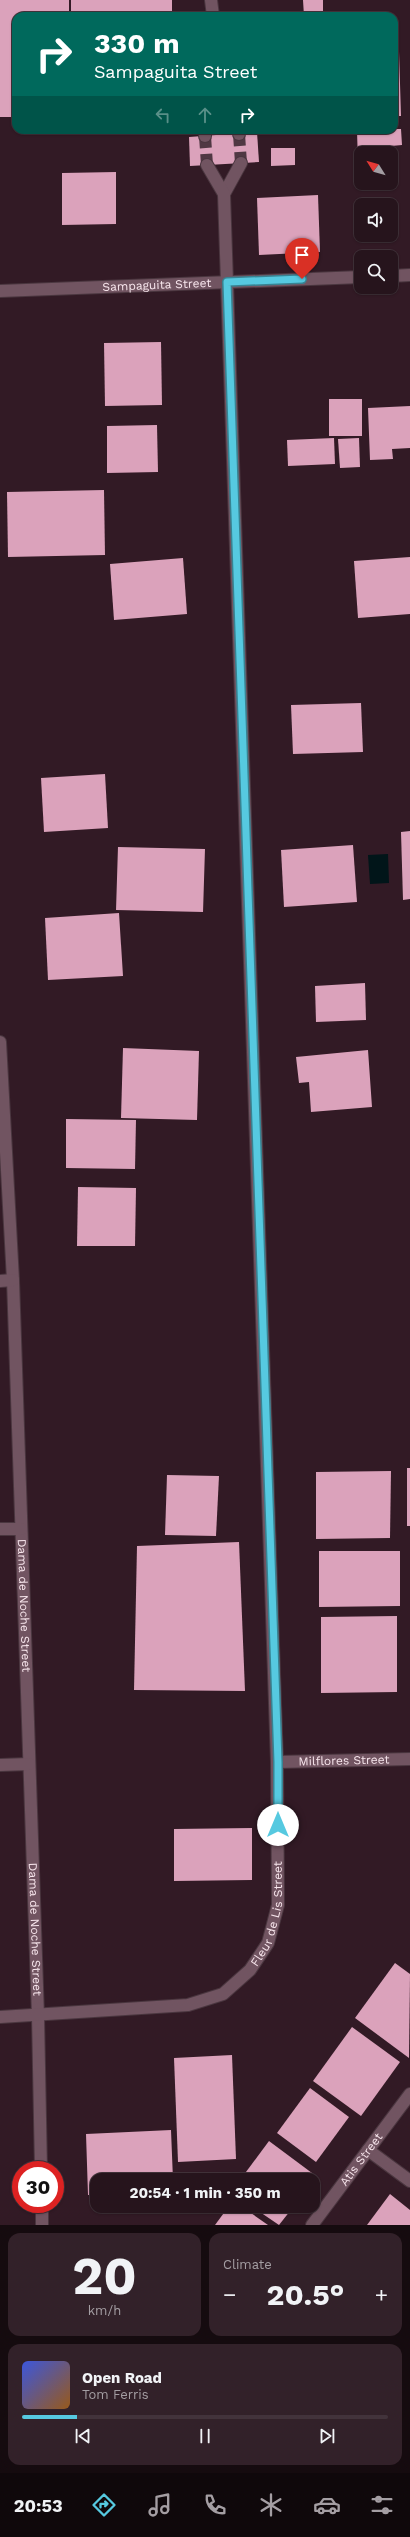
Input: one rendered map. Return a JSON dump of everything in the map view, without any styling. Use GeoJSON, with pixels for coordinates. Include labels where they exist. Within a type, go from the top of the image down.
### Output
{"type":"FeatureCollection","features":[{"type":"Feature","properties":{"kind":"street"},"geometry":{"type":"LineString","coordinates":[[211,0],[212,12]]}},
{"type":"Feature","properties":{"kind":"street"},"geometry":{"type":"LineString","coordinates":[[224,194],[241,163]]}},
{"type":"Feature","properties":{"kind":"street","name":"Fleur de Lis Street"},"geometry":{"type":"LineString","coordinates":[[0,2017],[38,2016],[188,2005],[223,1994],[250,1970],[268,1943],[278,1905],[278,1762],[224,194],[206,165]]}},
{"type":"Feature","properties":{"kind":"street"},"geometry":{"type":"LineString","coordinates":[[398,276],[410,275]]}},
{"type":"Feature","properties":{"kind":"street","name":"Sampaguita Street"},"geometry":{"type":"LineString","coordinates":[[0,291],[354,277]]}},
{"type":"Feature","properties":{"kind":"street","name":"Dama de Noche Street"},"geometry":{"type":"LineString","coordinates":[[0,1042],[13,1280],[20,1529],[30,1764],[38,2016],[41,2161]]}},
{"type":"Feature","properties":{"kind":"street"},"geometry":{"type":"LineString","coordinates":[[0,1281],[13,1280]]}},
{"type":"Feature","properties":{"kind":"street"},"geometry":{"type":"LineString","coordinates":[[0,1530],[20,1529]]}},
{"type":"Feature","properties":{"kind":"street","name":"Milflores Street"},"geometry":{"type":"LineString","coordinates":[[278,1762],[410,1759]]}},
{"type":"Feature","properties":{"kind":"street"},"geometry":{"type":"LineString","coordinates":[[0,1765],[30,1764]]}},
{"type":"Feature","properties":{"kind":"street","name":"Atis Street"},"geometry":{"type":"LineString","coordinates":[[312,2225],[410,2094]]}},
{"type":"Feature","properties":{"kind":"street"},"geometry":{"type":"LineString","coordinates":[[368,2150],[410,2181]]}},
{"type":"Feature","properties":{"kind":"street"},"geometry":{"type":"LineString","coordinates":[[42,2213],[42,2225]]}},
{"type":"Feature","properties":{"kind":"shaded area"},"geometry":{"type":"Polygon","coordinates":[[[388,854],[389,883],[370,884],[368,855],[388,854]]]}},
{"type":"Feature","properties":{"kind":"building"},"geometry":{"type":"Polygon","coordinates":[[[0,0],[69,0],[69,12],[12,12],[12,117],[0,117],[0,0]]]}},
{"type":"Feature","properties":{"kind":"building"},"geometry":{"type":"Polygon","coordinates":[[[71,0],[172,0],[172,12],[71,12],[71,0]]]}},
{"type":"Feature","properties":{"kind":"building"},"geometry":{"type":"Polygon","coordinates":[[[303,0],[323,0],[323,12],[304,12],[303,0]]]}},
{"type":"Feature","properties":{"kind":"building"},"geometry":{"type":"Polygon","coordinates":[[[398,20],[401,116],[398,116],[398,20]]]}},
{"type":"Feature","properties":{"kind":"building"},"geometry":{"type":"Polygon","coordinates":[[[398,129],[401,129],[402,145],[357,146],[357,134],[398,134],[398,129]]]}},
{"type":"Feature","properties":{"kind":"building"},"geometry":{"type":"Polygon","coordinates":[[[230,134],[257,134],[259,162],[190,166],[189,137],[230,134]]]}},
{"type":"Feature","properties":{"kind":"building"},"geometry":{"type":"Polygon","coordinates":[[[271,148],[295,148],[295,165],[271,166],[271,148]]]}},
{"type":"Feature","properties":{"kind":"building"},"geometry":{"type":"Polygon","coordinates":[[[116,172],[116,224],[62,225],[62,173],[116,172]]]}},
{"type":"Feature","properties":{"kind":"building"},"geometry":{"type":"Polygon","coordinates":[[[318,195],[320,252],[259,255],[257,198],[318,195]]]}},
{"type":"Feature","properties":{"kind":"building"},"geometry":{"type":"Polygon","coordinates":[[[161,342],[162,405],[105,406],[104,343],[161,342]]]}},
{"type":"Feature","properties":{"kind":"building"},"geometry":{"type":"Polygon","coordinates":[[[329,399],[362,399],[362,436],[329,436],[329,399]]]}},
{"type":"Feature","properties":{"kind":"building"},"geometry":{"type":"Polygon","coordinates":[[[410,406],[410,448],[392,449],[393,459],[370,460],[368,408],[410,406]]]}},
{"type":"Feature","properties":{"kind":"building"},"geometry":{"type":"Polygon","coordinates":[[[157,425],[158,472],[107,473],[107,426],[157,425]]]}},
{"type":"Feature","properties":{"kind":"building"},"geometry":{"type":"Polygon","coordinates":[[[334,438],[335,464],[288,466],[287,440],[334,438]]]}},
{"type":"Feature","properties":{"kind":"building"},"geometry":{"type":"Polygon","coordinates":[[[359,438],[360,467],[340,468],[338,439],[359,438]]]}},
{"type":"Feature","properties":{"kind":"building"},"geometry":{"type":"Polygon","coordinates":[[[104,490],[105,555],[8,557],[7,492],[104,490]]]}},
{"type":"Feature","properties":{"kind":"building"},"geometry":{"type":"Polygon","coordinates":[[[410,557],[410,614],[358,618],[354,561],[410,557]]]}},
{"type":"Feature","properties":{"kind":"building"},"geometry":{"type":"Polygon","coordinates":[[[183,558],[187,614],[114,620],[110,564],[183,558]]]}},
{"type":"Feature","properties":{"kind":"building"},"geometry":{"type":"Polygon","coordinates":[[[361,703],[363,752],[293,754],[291,705],[361,703]]]}},
{"type":"Feature","properties":{"kind":"building"},"geometry":{"type":"Polygon","coordinates":[[[105,774],[108,828],[44,832],[41,778],[105,774]]]}},
{"type":"Feature","properties":{"kind":"building"},"geometry":{"type":"Polygon","coordinates":[[[410,831],[410,899],[403,900],[401,832],[410,831]]]}},
{"type":"Feature","properties":{"kind":"building"},"geometry":{"type":"Polygon","coordinates":[[[353,845],[357,902],[284,907],[281,850],[353,845]]]}},
{"type":"Feature","properties":{"kind":"building"},"geometry":{"type":"Polygon","coordinates":[[[118,847],[205,849],[203,912],[116,910],[118,847]]]}},
{"type":"Feature","properties":{"kind":"building"},"geometry":{"type":"Polygon","coordinates":[[[119,913],[123,976],[48,980],[45,918],[119,913]]]}},
{"type":"Feature","properties":{"kind":"building"},"geometry":{"type":"Polygon","coordinates":[[[365,983],[366,1020],[316,1022],[315,986],[365,983]]]}},
{"type":"Feature","properties":{"kind":"building"},"geometry":{"type":"Polygon","coordinates":[[[123,1048],[199,1051],[197,1120],[121,1118],[123,1048]]]}},
{"type":"Feature","properties":{"kind":"building"},"geometry":{"type":"Polygon","coordinates":[[[368,1050],[372,1107],[311,1112],[309,1082],[299,1083],[296,1057],[368,1050]]]}},
{"type":"Feature","properties":{"kind":"building"},"geometry":{"type":"Polygon","coordinates":[[[66,1119],[136,1120],[135,1169],[66,1168],[66,1119]]]}},
{"type":"Feature","properties":{"kind":"building"},"geometry":{"type":"Polygon","coordinates":[[[78,1187],[136,1188],[135,1246],[77,1246],[78,1187]]]}},
{"type":"Feature","properties":{"kind":"building"},"geometry":{"type":"Polygon","coordinates":[[[407,1468],[410,1468],[410,1526],[407,1526],[407,1468]]]}},
{"type":"Feature","properties":{"kind":"building"},"geometry":{"type":"Polygon","coordinates":[[[391,1471],[390,1538],[316,1539],[316,1472],[391,1471]]]}},
{"type":"Feature","properties":{"kind":"building"},"geometry":{"type":"Polygon","coordinates":[[[167,1475],[219,1476],[216,1536],[165,1535],[167,1475]]]}},
{"type":"Feature","properties":{"kind":"building"},"geometry":{"type":"Polygon","coordinates":[[[239,1542],[245,1691],[134,1690],[137,1546],[239,1542]]]}},
{"type":"Feature","properties":{"kind":"building"},"geometry":{"type":"Polygon","coordinates":[[[319,1551],[400,1551],[400,1606],[319,1607],[319,1551]]]}},
{"type":"Feature","properties":{"kind":"building"},"geometry":{"type":"Polygon","coordinates":[[[397,1616],[397,1692],[321,1693],[321,1617],[397,1616]]]}},
{"type":"Feature","properties":{"kind":"building"},"geometry":{"type":"Polygon","coordinates":[[[252,1828],[252,1880],[174,1881],[174,1829],[252,1828]]]}},
{"type":"Feature","properties":{"kind":"building"},"geometry":{"type":"Polygon","coordinates":[[[395,1963],[410,1974],[409,2058],[355,2018],[395,1963]]]}},
{"type":"Feature","properties":{"kind":"building"},"geometry":{"type":"Polygon","coordinates":[[[352,2027],[400,2062],[361,2116],[313,2081],[352,2027]]]}},
{"type":"Feature","properties":{"kind":"building"},"geometry":{"type":"Polygon","coordinates":[[[232,2055],[236,2159],[178,2162],[174,2058],[232,2055]]]}},
{"type":"Feature","properties":{"kind":"building"},"geometry":{"type":"Polygon","coordinates":[[[310,2088],[349,2117],[316,2162],[277,2133],[310,2088]]]}},
{"type":"Feature","properties":{"kind":"building"},"geometry":{"type":"Polygon","coordinates":[[[171,2130],[173,2173],[90,2173],[90,2195],[88,2195],[86,2134],[171,2130]]]}},
{"type":"Feature","properties":{"kind":"building"},"geometry":{"type":"Polygon","coordinates":[[[269,2141],[312,2173],[245,2173],[269,2141]]]}},
{"type":"Feature","properties":{"kind":"building"},"geometry":{"type":"Polygon","coordinates":[[[390,2194],[410,2210],[410,2225],[367,2225],[390,2194]]]}},
{"type":"Feature","properties":{"kind":"building"},"geometry":{"type":"Polygon","coordinates":[[[224,2213],[251,2213],[268,2225],[215,2225],[224,2213]]]}},
{"type":"Feature","properties":{"kind":"building"},"geometry":{"type":"Polygon","coordinates":[[[261,2213],[288,2213],[279,2225],[261,2213]]]}},
{"type":"Feature","properties":{"kind":"tunnel"},"geometry":{"type":"LineString","coordinates":[[239,134],[241,163]]}},
{"type":"Feature","properties":{"kind":"tunnel"},"geometry":{"type":"LineString","coordinates":[[205,136],[207,165]]}},
{"type":"Feature","properties":{"kind":"route"},"geometry":{"type":"LineString","coordinates":[[278,1825],[278,1762],[227,282],[302,279]]}}]}
